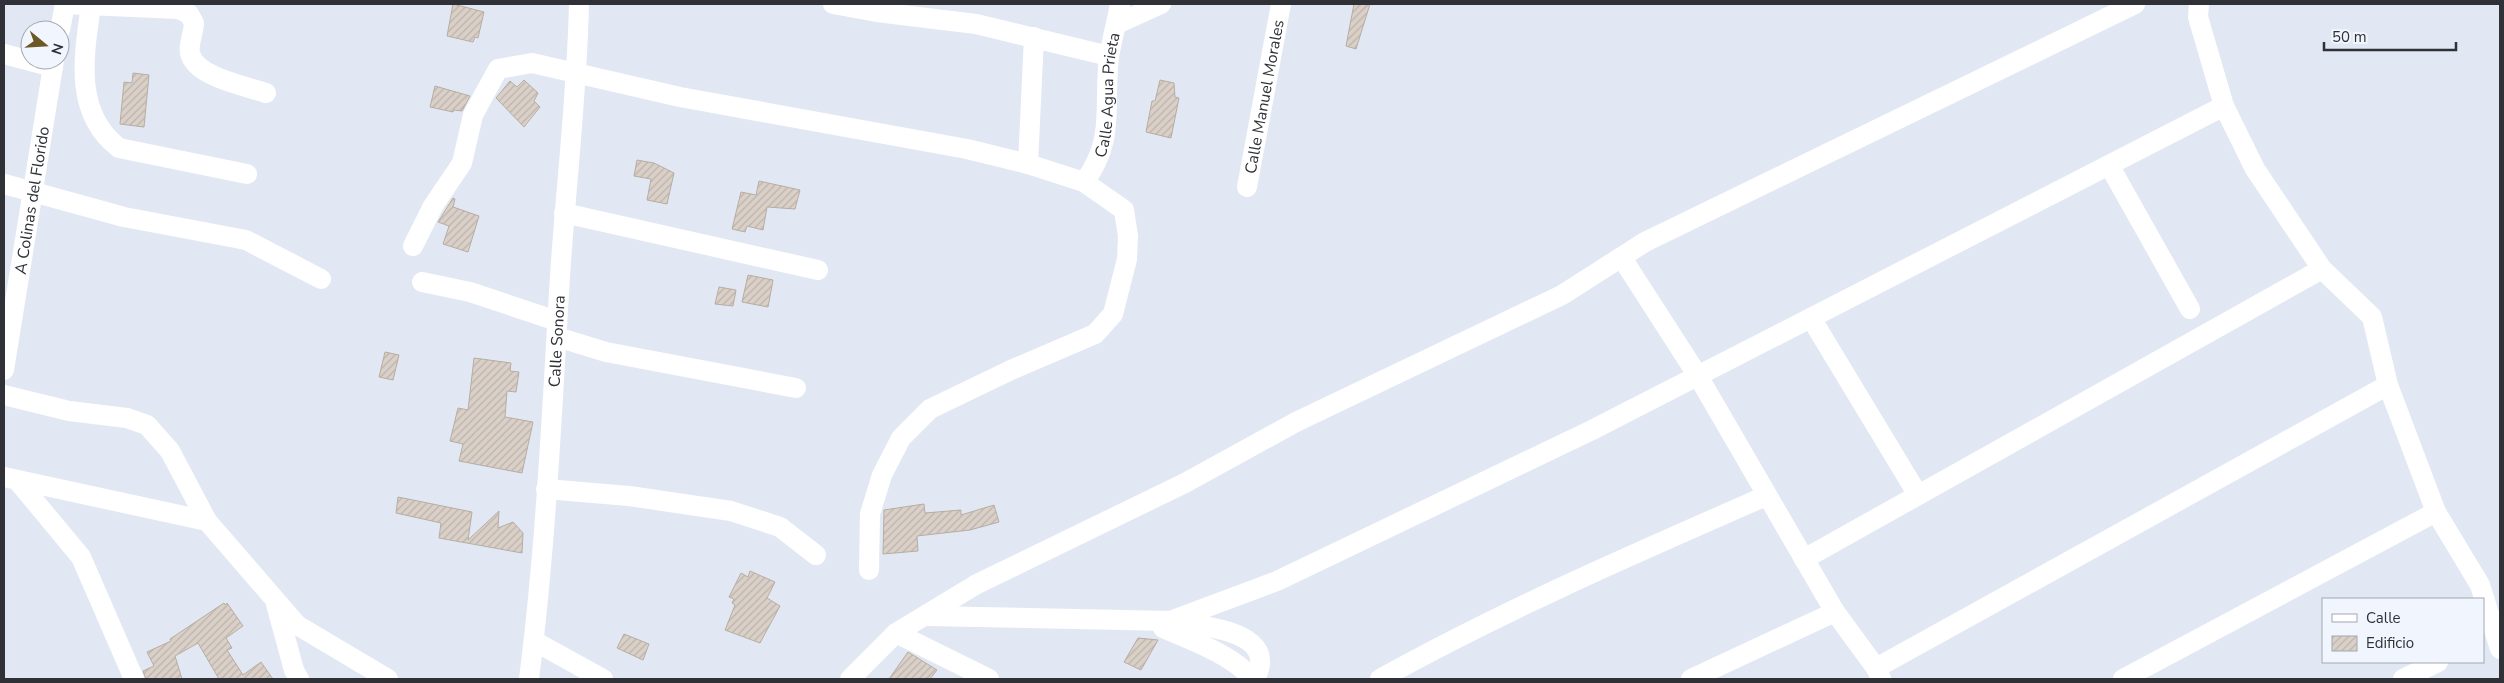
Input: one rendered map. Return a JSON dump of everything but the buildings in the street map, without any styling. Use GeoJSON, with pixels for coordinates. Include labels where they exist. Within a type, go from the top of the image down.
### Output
{"type":"FeatureCollection","features":[{"type":"Feature","properties":{"kind":"street"},"geometry":{"type":"LineString","coordinates":[[62,20],[65,4],[179,10],[189,14],[194,23],[189,52],[195,66],[226,80],[266,92]]}},
{"type":"Feature","properties":{"kind":"street","name":"Calle Sonora"},"geometry":{"type":"LineString","coordinates":[[529,679],[534,641],[546,490],[564,213],[578,72],[579,4]]}},
{"type":"Feature","properties":{"kind":"street"},"geometry":{"type":"LineString","coordinates":[[833,4],[877,12],[976,24],[1110,56]]}},
{"type":"Feature","properties":{"kind":"street","name":"Calle Agua Prieta"},"geometry":{"type":"LineString","coordinates":[[1084,182],[1097,165],[1106,139],[1110,56],[1120,4]]}},
{"type":"Feature","properties":{"kind":"street"},"geometry":{"type":"LineString","coordinates":[[1116,24],[1161,4]]}},
{"type":"Feature","properties":{"kind":"street"},"geometry":{"type":"LineString","coordinates":[[850,679],[896,633],[977,584],[1185,482],[1296,422],[1562,295],[1645,242],[2135,4]]}},
{"type":"Feature","properties":{"kind":"street"},"geometry":{"type":"LineString","coordinates":[[2199,4],[2198,17],[2224,106],[2255,169],[2322,269],[2372,318],[2388,385],[2436,512],[2480,585],[2500,649]]}},
{"type":"Feature","properties":{"kind":"street"},"geometry":{"type":"LineString","coordinates":[[91,5],[83,65],[84,79],[99,128],[106,139],[119,148],[247,174]]}},
{"type":"Feature","properties":{"kind":"street","name":"Calle Manuel Morales"},"geometry":{"type":"LineString","coordinates":[[1247,187],[1279,5]]}},
{"type":"Feature","properties":{"kind":"street"},"geometry":{"type":"LineString","coordinates":[[1028,164],[1034,37]]}},
{"type":"Feature","properties":{"kind":"street"},"geometry":{"type":"LineString","coordinates":[[4,54],[20,57]]}},
{"type":"Feature","properties":{"kind":"street"},"geometry":{"type":"LineString","coordinates":[[413,246],[434,206],[462,162],[473,115],[498,69],[532,62],[680,97],[967,149],[1028,164],[1084,182],[1124,210],[1128,236],[1127,260],[1113,314],[1095,334],[1011,370],[930,409],[901,438],[882,475],[870,514],[869,570]]}},
{"type":"Feature","properties":{"kind":"street","name":"A Colinas del Florido"},"geometry":{"type":"LineString","coordinates":[[4,370],[52,70]]}},
{"type":"Feature","properties":{"kind":"street"},"geometry":{"type":"LineString","coordinates":[[1170,621],[1277,581],[1498,476],[1698,376],[2224,106]]}},
{"type":"Feature","properties":{"kind":"street"},"geometry":{"type":"LineString","coordinates":[[2109,165],[2190,309]]}},
{"type":"Feature","properties":{"kind":"street"},"geometry":{"type":"LineString","coordinates":[[4,184],[32,190],[124,217],[246,240],[321,279]]}},
{"type":"Feature","properties":{"kind":"street"},"geometry":{"type":"LineString","coordinates":[[564,213],[818,270]]}},
{"type":"Feature","properties":{"kind":"street"},"geometry":{"type":"LineString","coordinates":[[1622,258],[1698,376],[1766,496],[1836,612],[1879,674],[2388,385]]}},
{"type":"Feature","properties":{"kind":"street"},"geometry":{"type":"LineString","coordinates":[[1804,559],[2322,269]]}},
{"type":"Feature","properties":{"kind":"street"},"geometry":{"type":"LineString","coordinates":[[422,282],[470,292],[606,352],[796,388]]}},
{"type":"Feature","properties":{"kind":"street"},"geometry":{"type":"LineString","coordinates":[[1811,318],[1918,495]]}},
{"type":"Feature","properties":{"kind":"street"},"geometry":{"type":"LineString","coordinates":[[4,395],[69,411],[127,418],[147,425],[170,451],[207,521],[298,625],[388,679]]}},
{"type":"Feature","properties":{"kind":"street"},"geometry":{"type":"LineString","coordinates":[[10,478],[207,521]]}},
{"type":"Feature","properties":{"kind":"street"},"geometry":{"type":"LineString","coordinates":[[10,478],[81,558],[134,679]]}},
{"type":"Feature","properties":{"kind":"street"},"geometry":{"type":"LineString","coordinates":[[546,490],[629,496],[731,512],[780,528],[816,555]]}},
{"type":"Feature","properties":{"kind":"street"},"geometry":{"type":"LineString","coordinates":[[1380,679],[1440,646],[1618,561],[1766,496]]}},
{"type":"Feature","properties":{"kind":"street"},"geometry":{"type":"LineString","coordinates":[[2123,679],[2436,512]]}},
{"type":"Feature","properties":{"kind":"street"},"geometry":{"type":"LineString","coordinates":[[274,599],[294,670],[299,679]]}},
{"type":"Feature","properties":{"kind":"street"},"geometry":{"type":"LineString","coordinates":[[1692,679],[1836,612]]}},
{"type":"Feature","properties":{"kind":"street"},"geometry":{"type":"LineString","coordinates":[[927,616],[957,615],[1149,622],[1170,621],[1229,630],[1243,636],[1257,651],[1260,669],[1253,679],[1246,671],[1193,640],[1149,622]]}},
{"type":"Feature","properties":{"kind":"street"},"geometry":{"type":"LineString","coordinates":[[896,633],[989,679]]}},
{"type":"Feature","properties":{"kind":"street"},"geometry":{"type":"LineString","coordinates":[[534,641],[603,679]]}},
{"type":"Feature","properties":{"kind":"street"},"geometry":{"type":"LineString","coordinates":[[2403,679],[2436,663]]}}]}
